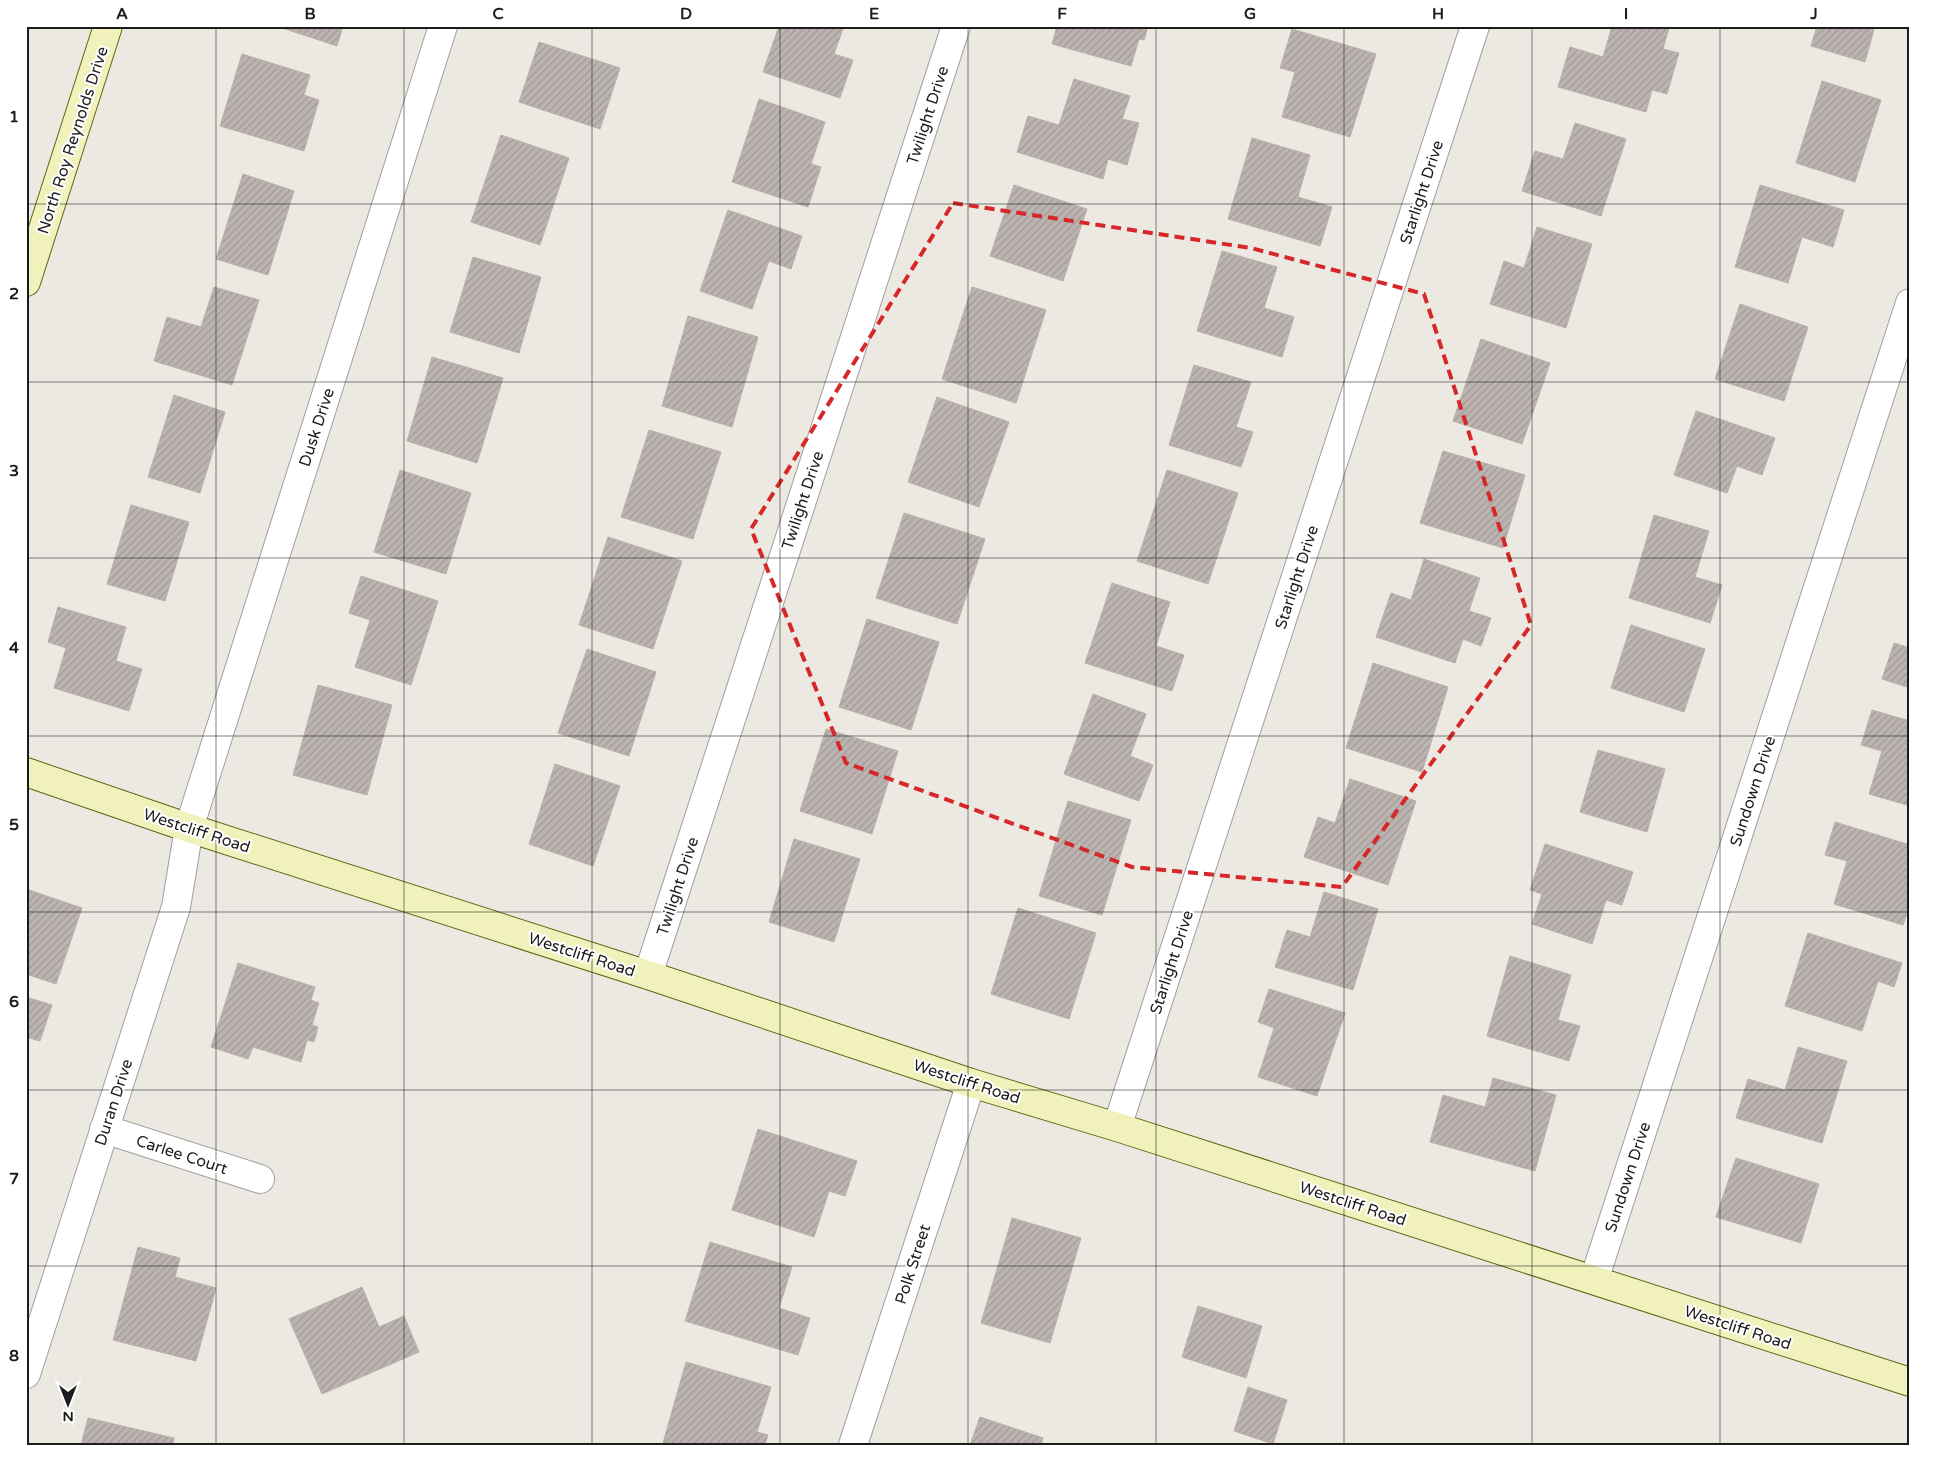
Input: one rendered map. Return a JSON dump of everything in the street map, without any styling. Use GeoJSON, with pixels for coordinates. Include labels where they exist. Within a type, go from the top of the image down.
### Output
{"type":"FeatureCollection","features":[{"type":"Feature","properties":{"kind":"street","name":"North Roy Reynolds Drive"},"geometry":{"type":"LineString","coordinates":[[26,282],[108,26]]}},
{"type":"Feature","properties":{"kind":"street","name":"Dusk Drive"},"geometry":{"type":"LineString","coordinates":[[188,828],[443,26]]}},
{"type":"Feature","properties":{"kind":"street","name":"Twilight Drive"},"geometry":{"type":"LineString","coordinates":[[648,975],[956,26]]}},
{"type":"Feature","properties":{"kind":"street","name":"Starlight Drive"},"geometry":{"type":"LineString","coordinates":[[1117,1127],[1475,26]]}},
{"type":"Feature","properties":{"kind":"street","name":"Sundown Drive"},"geometry":{"type":"LineString","coordinates":[[1594,1280],[1910,303]]}},
{"type":"Feature","properties":{"kind":"street","name":"Westcliff Road"},"geometry":{"type":"LineString","coordinates":[[26,772],[188,828],[648,975],[971,1083],[1117,1127],[1910,1382]]}},
{"type":"Feature","properties":{"kind":"street","name":"Duran Drive"},"geometry":{"type":"LineString","coordinates":[[26,1374],[176,907],[188,828]]}},
{"type":"Feature","properties":{"kind":"street","name":"Polk Street"},"geometry":{"type":"LineString","coordinates":[[853,1445],[971,1083]]}},
{"type":"Feature","properties":{"kind":"street","name":"Carlee Court"},"geometry":{"type":"LineString","coordinates":[[104,1129],[260,1179]]}},
{"type":"Feature","properties":{"kind":"highlighted area"},"geometry":{"type":"Polygon","coordinates":[[[953,203],[1251,248],[1424,294],[1531,625],[1342,887],[1132,867],[846,763],[751,529],[953,203]]]}},
{"type":"Feature","properties":{"kind":"building"},"geometry":{"type":"Polygon","coordinates":[[[276,26],[343,26],[337,46],[276,26]]]}},
{"type":"Feature","properties":{"kind":"building"},"geometry":{"type":"Polygon","coordinates":[[[779,26],[844,26],[834,54],[853,60],[840,98],[763,72],[779,26]]]}},
{"type":"Feature","properties":{"kind":"building"},"geometry":{"type":"Polygon","coordinates":[[[1057,26],[1148,26],[1144,40],[1139,39],[1131,66],[1052,44],[1057,26]]]}},
{"type":"Feature","properties":{"kind":"building"},"geometry":{"type":"Polygon","coordinates":[[[1612,26],[1664,26],[1669,28],[1663,49],[1679,53],[1667,94],[1652,90],[1646,112],[1558,87],[1570,47],[1603,57],[1612,26]]]}},
{"type":"Feature","properties":{"kind":"building"},"geometry":{"type":"Polygon","coordinates":[[[1817,26],[1875,26],[1865,62],[1811,46],[1817,26]]]}},
{"type":"Feature","properties":{"kind":"building"},"geometry":{"type":"Polygon","coordinates":[[[1292,29],[1376,54],[1350,137],[1282,117],[1295,72],[1280,68],[1292,29]]]}},
{"type":"Feature","properties":{"kind":"building"},"geometry":{"type":"Polygon","coordinates":[[[539,42],[620,68],[600,129],[519,102],[539,42]]]}},
{"type":"Feature","properties":{"kind":"building"},"geometry":{"type":"Polygon","coordinates":[[[242,54],[310,75],[304,95],[319,100],[304,151],[220,126],[242,54]]]}},
{"type":"Feature","properties":{"kind":"building"},"geometry":{"type":"Polygon","coordinates":[[[1074,79],[1130,96],[1122,119],[1139,123],[1127,165],[1108,159],[1103,179],[1017,152],[1028,116],[1059,125],[1074,79]]]}},
{"type":"Feature","properties":{"kind":"building"},"geometry":{"type":"Polygon","coordinates":[[[1822,81],[1881,100],[1855,182],[1796,163],[1822,81]]]}},
{"type":"Feature","properties":{"kind":"building"},"geometry":{"type":"Polygon","coordinates":[[[759,99],[825,122],[811,164],[821,167],[808,207],[732,182],[759,99]]]}},
{"type":"Feature","properties":{"kind":"building"},"geometry":{"type":"Polygon","coordinates":[[[1575,123],[1626,139],[1601,216],[1522,191],[1535,151],[1563,159],[1575,123]]]}},
{"type":"Feature","properties":{"kind":"building"},"geometry":{"type":"Polygon","coordinates":[[[501,135],[569,158],[540,245],[471,222],[501,135]]]}},
{"type":"Feature","properties":{"kind":"building"},"geometry":{"type":"Polygon","coordinates":[[[1252,138],[1310,155],[1298,197],[1332,207],[1320,246],[1228,219],[1252,138]]]}},
{"type":"Feature","properties":{"kind":"building"},"geometry":{"type":"Polygon","coordinates":[[[243,174],[294,191],[268,275],[216,259],[243,174]]]}},
{"type":"Feature","properties":{"kind":"building"},"geometry":{"type":"Polygon","coordinates":[[[1014,185],[1087,209],[1063,281],[990,256],[1014,185]]]}},
{"type":"Feature","properties":{"kind":"building"},"geometry":{"type":"Polygon","coordinates":[[[1760,185],[1844,210],[1833,247],[1802,237],[1788,283],[1735,267],[1760,185]]]}},
{"type":"Feature","properties":{"kind":"building"},"geometry":{"type":"Polygon","coordinates":[[[728,210],[802,236],[791,269],[769,261],[752,309],[700,291],[728,210]]]}},
{"type":"Feature","properties":{"kind":"building"},"geometry":{"type":"Polygon","coordinates":[[[1537,227],[1592,244],[1566,328],[1490,304],[1504,261],[1524,268],[1537,227]]]}},
{"type":"Feature","properties":{"kind":"building"},"geometry":{"type":"Polygon","coordinates":[[[1222,251],[1277,267],[1264,308],[1294,317],[1282,357],[1197,331],[1222,251]]]}},
{"type":"Feature","properties":{"kind":"building"},"geometry":{"type":"Polygon","coordinates":[[[473,257],[541,277],[519,353],[450,332],[473,257]]]}},
{"type":"Feature","properties":{"kind":"building"},"geometry":{"type":"Polygon","coordinates":[[[214,287],[259,300],[232,385],[154,361],[167,317],[201,327],[214,287]]]}},
{"type":"Feature","properties":{"kind":"building"},"geometry":{"type":"Polygon","coordinates":[[[972,287],[1046,310],[1016,403],[942,379],[972,287]]]}},
{"type":"Feature","properties":{"kind":"building"},"geometry":{"type":"Polygon","coordinates":[[[1740,304],[1808,327],[1784,401],[1715,379],[1740,304]]]}},
{"type":"Feature","properties":{"kind":"building"},"geometry":{"type":"Polygon","coordinates":[[[688,316],[758,337],[732,427],[662,406],[688,316]]]}},
{"type":"Feature","properties":{"kind":"building"},"geometry":{"type":"Polygon","coordinates":[[[1481,339],[1550,363],[1522,444],[1453,421],[1481,339]]]}},
{"type":"Feature","properties":{"kind":"building"},"geometry":{"type":"Polygon","coordinates":[[[432,357],[503,378],[477,463],[407,441],[432,357]]]}},
{"type":"Feature","properties":{"kind":"building"},"geometry":{"type":"Polygon","coordinates":[[[1194,365],[1251,382],[1236,427],[1253,432],[1241,467],[1169,445],[1194,365]]]}},
{"type":"Feature","properties":{"kind":"building"},"geometry":{"type":"Polygon","coordinates":[[[174,395],[225,412],[200,493],[148,477],[174,395]]]}},
{"type":"Feature","properties":{"kind":"building"},"geometry":{"type":"Polygon","coordinates":[[[937,397],[1009,422],[979,507],[908,482],[937,397]]]}},
{"type":"Feature","properties":{"kind":"building"},"geometry":{"type":"Polygon","coordinates":[[[1696,411],[1775,438],[1762,475],[1737,466],[1727,493],[1674,475],[1696,411]]]}},
{"type":"Feature","properties":{"kind":"building"},"geometry":{"type":"Polygon","coordinates":[[[649,430],[721,452],[693,539],[621,517],[649,430]]]}},
{"type":"Feature","properties":{"kind":"building"},"geometry":{"type":"Polygon","coordinates":[[[1443,451],[1525,475],[1503,548],[1420,523],[1443,451]]]}},
{"type":"Feature","properties":{"kind":"building"},"geometry":{"type":"Polygon","coordinates":[[[400,470],[471,493],[446,574],[374,552],[400,470]]]}},
{"type":"Feature","properties":{"kind":"building"},"geometry":{"type":"Polygon","coordinates":[[[1167,470],[1238,493],[1208,584],[1137,561],[1167,470]]]}},
{"type":"Feature","properties":{"kind":"building"},"geometry":{"type":"Polygon","coordinates":[[[131,505],[189,522],[165,601],[107,584],[131,505]]]}},
{"type":"Feature","properties":{"kind":"building"},"geometry":{"type":"Polygon","coordinates":[[[904,513],[985,539],[957,624],[876,598],[904,513]]]}},
{"type":"Feature","properties":{"kind":"building"},"geometry":{"type":"Polygon","coordinates":[[[1654,515],[1709,531],[1695,577],[1722,585],[1710,623],[1629,598],[1654,515]]]}},
{"type":"Feature","properties":{"kind":"building"},"geometry":{"type":"Polygon","coordinates":[[[608,537],[682,561],[653,649],[579,625],[608,537]]]}},
{"type":"Feature","properties":{"kind":"building"},"geometry":{"type":"Polygon","coordinates":[[[1424,559],[1480,578],[1469,611],[1491,618],[1481,646],[1463,639],[1455,663],[1376,637],[1391,593],[1411,600],[1424,559]]]}},
{"type":"Feature","properties":{"kind":"building"},"geometry":{"type":"Polygon","coordinates":[[[361,576],[438,601],[411,685],[355,667],[370,620],[349,613],[361,576]]]}},
{"type":"Feature","properties":{"kind":"building"},"geometry":{"type":"Polygon","coordinates":[[[1112,583],[1170,602],[1156,646],[1184,655],[1172,691],[1085,663],[1112,583]]]}},
{"type":"Feature","properties":{"kind":"building"},"geometry":{"type":"Polygon","coordinates":[[[58,607],[126,627],[116,661],[142,669],[129,711],[54,688],[66,648],[48,642],[58,607]]]}},
{"type":"Feature","properties":{"kind":"building"},"geometry":{"type":"Polygon","coordinates":[[[867,619],[939,642],[911,730],[839,707],[867,619]]]}},
{"type":"Feature","properties":{"kind":"building"},"geometry":{"type":"Polygon","coordinates":[[[1631,625],[1705,649],[1684,712],[1611,688],[1631,625]]]}},
{"type":"Feature","properties":{"kind":"building"},"geometry":{"type":"Polygon","coordinates":[[[1894,643],[1910,648],[1910,688],[1882,679],[1894,643]]]}},
{"type":"Feature","properties":{"kind":"building"},"geometry":{"type":"Polygon","coordinates":[[[587,649],[656,672],[629,756],[558,733],[587,649]]]}},
{"type":"Feature","properties":{"kind":"building"},"geometry":{"type":"Polygon","coordinates":[[[1373,663],[1448,687],[1422,772],[1346,748],[1373,663]]]}},
{"type":"Feature","properties":{"kind":"building"},"geometry":{"type":"Polygon","coordinates":[[[318,685],[392,705],[367,795],[293,775],[318,685]]]}},
{"type":"Feature","properties":{"kind":"building"},"geometry":{"type":"Polygon","coordinates":[[[1093,694],[1146,714],[1130,756],[1153,765],[1139,801],[1064,774],[1093,694]]]}},
{"type":"Feature","properties":{"kind":"building"},"geometry":{"type":"Polygon","coordinates":[[[1872,710],[1910,721],[1910,806],[1869,794],[1882,751],[1861,745],[1872,710]]]}},
{"type":"Feature","properties":{"kind":"building"},"geometry":{"type":"Polygon","coordinates":[[[826,729],[898,751],[872,834],[800,811],[826,729]]]}},
{"type":"Feature","properties":{"kind":"building"},"geometry":{"type":"Polygon","coordinates":[[[1598,750],[1665,769],[1647,832],[1580,812],[1598,750]]]}},
{"type":"Feature","properties":{"kind":"building"},"geometry":{"type":"Polygon","coordinates":[[[555,764],[620,786],[593,866],[529,844],[555,764]]]}},
{"type":"Feature","properties":{"kind":"building"},"geometry":{"type":"Polygon","coordinates":[[[1350,779],[1416,801],[1388,885],[1304,857],[1318,817],[1335,823],[1350,779]]]}},
{"type":"Feature","properties":{"kind":"building"},"geometry":{"type":"Polygon","coordinates":[[[1068,801],[1131,820],[1102,915],[1039,896],[1068,801]]]}},
{"type":"Feature","properties":{"kind":"building"},"geometry":{"type":"Polygon","coordinates":[[[1835,822],[1910,845],[1910,904],[1903,925],[1834,904],[1847,861],[1825,855],[1835,822]]]}},
{"type":"Feature","properties":{"kind":"building"},"geometry":{"type":"Polygon","coordinates":[[[794,839],[860,859],[834,942],[769,922],[794,839]]]}},
{"type":"Feature","properties":{"kind":"building"},"geometry":{"type":"Polygon","coordinates":[[[1545,844],[1633,872],[1622,905],[1606,900],[1592,944],[1532,924],[1542,894],[1530,890],[1545,844]]]}},
{"type":"Feature","properties":{"kind":"building"},"geometry":{"type":"Polygon","coordinates":[[[26,889],[82,908],[56,984],[26,974],[26,889]]]}},
{"type":"Feature","properties":{"kind":"building"},"geometry":{"type":"Polygon","coordinates":[[[1324,892],[1378,909],[1353,990],[1275,967],[1287,930],[1310,937],[1324,892]]]}},
{"type":"Feature","properties":{"kind":"building"},"geometry":{"type":"Polygon","coordinates":[[[1018,908],[1096,933],[1069,1019],[991,994],[1018,908]]]}},
{"type":"Feature","properties":{"kind":"building"},"geometry":{"type":"Polygon","coordinates":[[[1808,933],[1902,963],[1894,987],[1878,981],[1862,1031],[1785,1006],[1808,933]]]}},
{"type":"Feature","properties":{"kind":"building"},"geometry":{"type":"Polygon","coordinates":[[[1510,956],[1571,975],[1558,1020],[1580,1026],[1569,1061],[1487,1036],[1510,956]]]}},
{"type":"Feature","properties":{"kind":"building"},"geometry":{"type":"Polygon","coordinates":[[[238,963],[315,987],[311,1000],[319,1003],[312,1025],[318,1027],[314,1042],[307,1040],[301,1062],[253,1047],[248,1059],[211,1047],[238,963]]]}},
{"type":"Feature","properties":{"kind":"building"},"geometry":{"type":"Polygon","coordinates":[[[1269,989],[1345,1013],[1317,1096],[1258,1077],[1274,1028],[1258,1022],[1269,989]]]}},
{"type":"Feature","properties":{"kind":"building"},"geometry":{"type":"Polygon","coordinates":[[[26,997],[52,1005],[40,1041],[26,1037],[26,997]]]}},
{"type":"Feature","properties":{"kind":"building"},"geometry":{"type":"Polygon","coordinates":[[[1798,1047],[1847,1061],[1822,1143],[1736,1118],[1748,1079],[1785,1090],[1798,1047]]]}},
{"type":"Feature","properties":{"kind":"building"},"geometry":{"type":"Polygon","coordinates":[[[1493,1078],[1556,1095],[1535,1171],[1430,1142],[1443,1095],[1485,1107],[1493,1078]]]}},
{"type":"Feature","properties":{"kind":"building"},"geometry":{"type":"Polygon","coordinates":[[[758,1129],[857,1161],[845,1196],[829,1191],[814,1237],[732,1210],[758,1129]]]}},
{"type":"Feature","properties":{"kind":"building"},"geometry":{"type":"Polygon","coordinates":[[[1736,1158],[1819,1184],[1801,1243],[1716,1217],[1736,1158]]]}},
{"type":"Feature","properties":{"kind":"building"},"geometry":{"type":"Polygon","coordinates":[[[1012,1218],[1081,1238],[1050,1343],[981,1323],[1012,1218]]]}},
{"type":"Feature","properties":{"kind":"building"},"geometry":{"type":"Polygon","coordinates":[[[710,1242],[792,1267],[779,1308],[810,1318],[798,1355],[685,1321],[710,1242]]]}},
{"type":"Feature","properties":{"kind":"building"},"geometry":{"type":"Polygon","coordinates":[[[138,1247],[180,1258],[175,1277],[216,1288],[196,1361],[113,1340],[138,1247]]]}},
{"type":"Feature","properties":{"kind":"building"},"geometry":{"type":"Polygon","coordinates":[[[362,1287],[379,1327],[404,1316],[419,1352],[322,1394],[289,1319],[362,1287]]]}},
{"type":"Feature","properties":{"kind":"building"},"geometry":{"type":"Polygon","coordinates":[[[1198,1306],[1262,1326],[1246,1378],[1182,1357],[1198,1306]]]}},
{"type":"Feature","properties":{"kind":"building"},"geometry":{"type":"Polygon","coordinates":[[[686,1362],[771,1387],[757,1432],[768,1435],[765,1445],[669,1445],[663,1443],[686,1362]]]}},
{"type":"Feature","properties":{"kind":"building"},"geometry":{"type":"Polygon","coordinates":[[[1248,1387],[1287,1400],[1273,1444],[1234,1431],[1248,1387]]]}},
{"type":"Feature","properties":{"kind":"building"},"geometry":{"type":"Polygon","coordinates":[[[980,1417],[1043,1438],[1041,1445],[970,1445],[980,1417]]]}},
{"type":"Feature","properties":{"kind":"building"},"geometry":{"type":"Polygon","coordinates":[[[88,1418],[174,1438],[173,1445],[81,1445],[88,1418]]]}}]}
